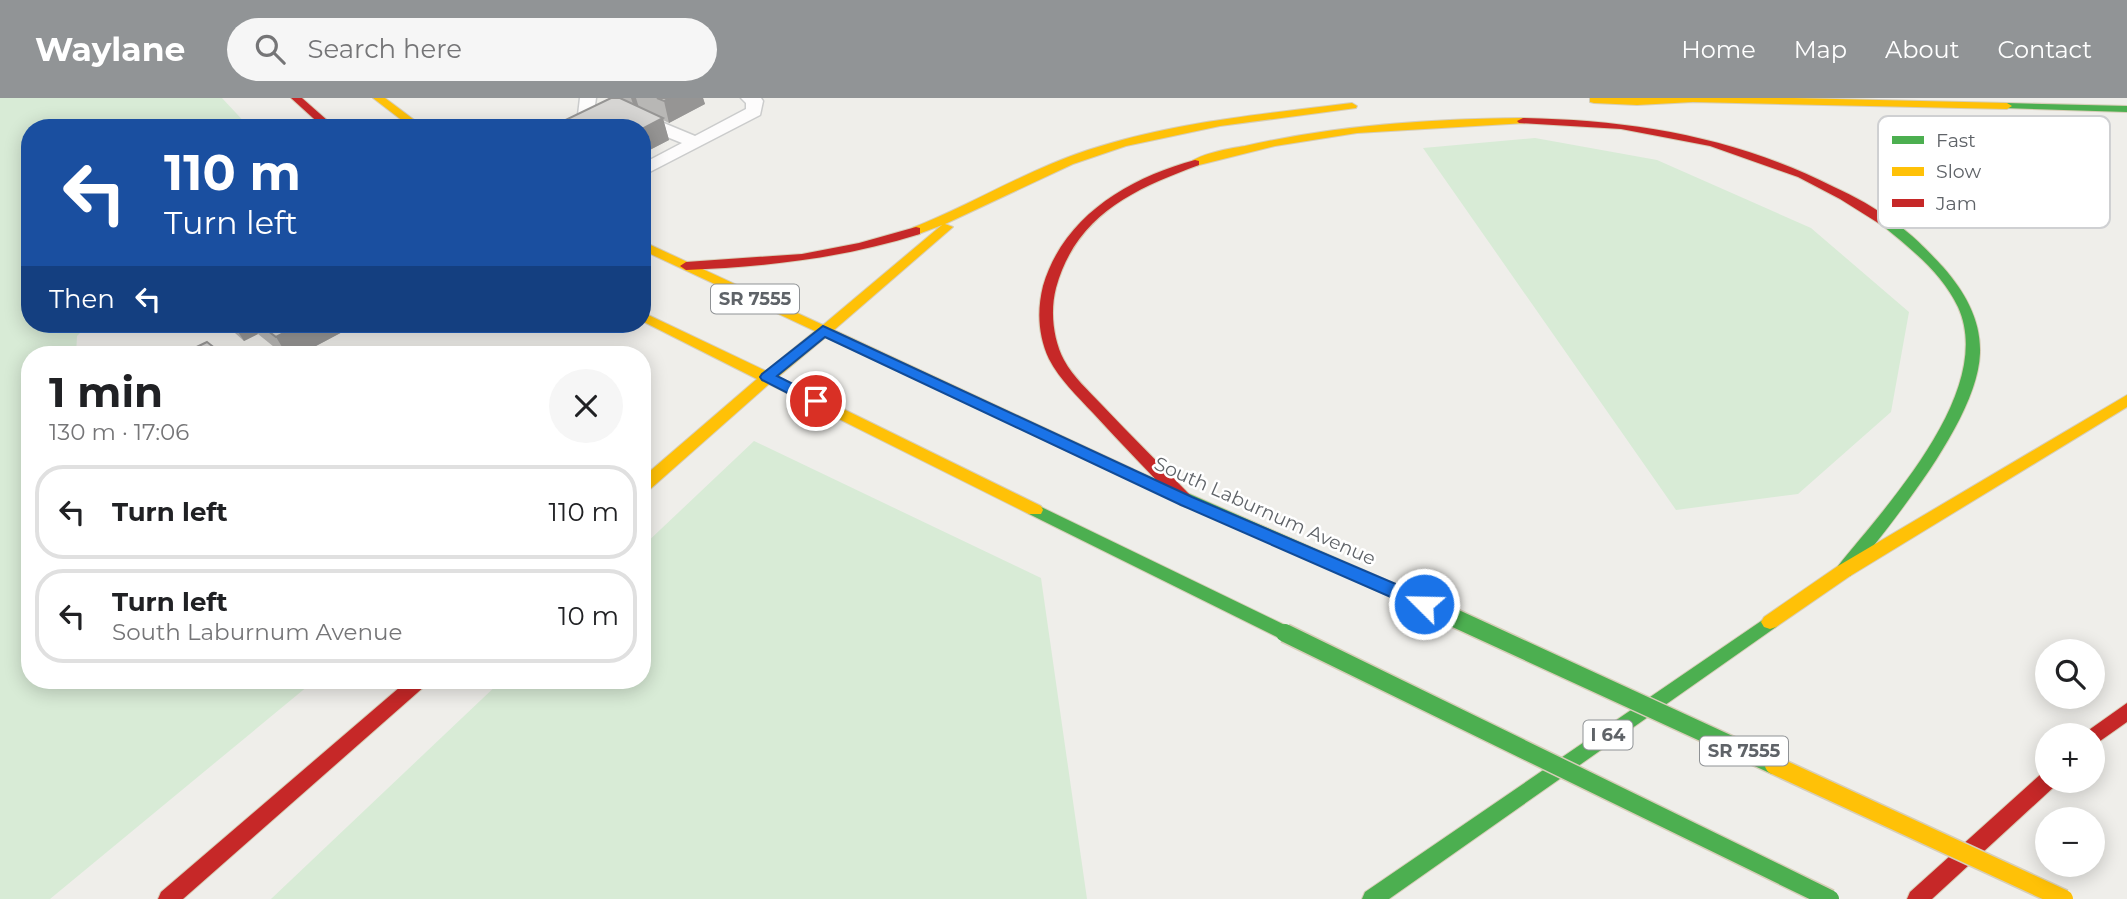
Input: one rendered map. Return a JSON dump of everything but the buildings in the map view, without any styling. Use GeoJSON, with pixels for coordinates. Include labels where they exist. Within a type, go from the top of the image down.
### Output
{"type":"FeatureCollection","features":[{"type":"Feature","properties":{"kind":"main road"},"geometry":{"type":"LineString","coordinates":[[296,98],[320,119]]}},
{"type":"Feature","properties":{"kind":"main road"},"geometry":{"type":"LineString","coordinates":[[378,98],[407,119]]}},
{"type":"Feature","properties":{"kind":"main road"},"geometry":{"type":"LineString","coordinates":[[1578,100],[1637,103],[1693,99],[2127,109]]}},
{"type":"Feature","properties":{"kind":"main road"},"geometry":{"type":"LineString","coordinates":[[686,267],[783,262],[836,254],[903,235],[961,213],[1061,164],[1110,147],[1259,118],[1371,104]]}},
{"type":"Feature","properties":{"kind":"main road"},"geometry":{"type":"LineString","coordinates":[[1186,501],[1059,364],[1046,326],[1053,269],[1065,245],[1086,220],[1124,192],[1184,166],[1247,150],[1307,139],[1442,123],[1571,121],[1619,124],[1731,148],[1820,182],[1878,218]]}},
{"type":"Feature","properties":{"kind":"main road"},"geometry":{"type":"LineString","coordinates":[[651,479],[767,377],[867,297],[961,213]]}},
{"type":"Feature","properties":{"kind":"main road"},"geometry":{"type":"LineString","coordinates":[[1844,571],[1942,436],[1970,383],[1975,351],[1972,325],[1957,294],[1933,263],[1892,228]]}},
{"type":"Feature","properties":{"kind":"main road","name":"South Laburnum Avenue"},"geometry":{"type":"LineString","coordinates":[[651,250],[1186,501],[1424,604],[2063,899]]}},
{"type":"Feature","properties":{"kind":"main road"},"geometry":{"type":"LineString","coordinates":[[651,320],[1830,899]]}},
{"type":"Feature","properties":{"kind":"main road","name":"I 64"},"geometry":{"type":"LineString","coordinates":[[1371,899],[1844,571],[2127,400]]}},
{"type":"Feature","properties":{"kind":"main road"},"geometry":{"type":"LineString","coordinates":[[168,899],[410,689]]}},
{"type":"Feature","properties":{"kind":"main road"},"geometry":{"type":"LineString","coordinates":[[2105,728],[2127,711]]}},
{"type":"Feature","properties":{"kind":"main road"},"geometry":{"type":"LineString","coordinates":[[1917,899],[2035,792]]}},
{"type":"Feature","properties":{"kind":"lane"},"geometry":{"type":"LineString","coordinates":[[651,166],[754,111],[755,101],[749,98]]}},
{"type":"Feature","properties":{"kind":"lane"},"geometry":{"type":"LineString","coordinates":[[587,107],[613,108],[639,119]]}},
{"type":"Feature","properties":{"kind":"lane"},"geometry":{"type":"LineString","coordinates":[[651,124],[696,143]]}},
{"type":"Feature","properties":{"kind":"green space"},"geometry":{"type":"Polygon","coordinates":[[[0,98],[222,98],[242,119],[21,119],[21,333],[80,333],[77,336],[76,346],[21,346],[21,689],[304,689],[50,899],[0,899],[0,98]]]}},
{"type":"Feature","properties":{"kind":"green space"},"geometry":{"type":"Polygon","coordinates":[[[1535,138],[1657,160],[1811,228],[1909,312],[1891,412],[1798,494],[1676,510],[1423,148],[1535,138]]]}},
{"type":"Feature","properties":{"kind":"green space"},"geometry":{"type":"Polygon","coordinates":[[[754,441],[1041,578],[1087,899],[271,899],[493,689],[651,689],[651,538],[754,441]]]}},
{"type":"Feature","properties":{"kind":"traffic: fast"},"geometry":{"type":"LineString","coordinates":[[2007,106],[2127,109]]}},
{"type":"Feature","properties":{"kind":"traffic: fast"},"geometry":{"type":"LineString","coordinates":[[1844,571],[1909,488],[1931,454],[1951,420],[1966,386],[1973,354],[1971,325],[1957,294],[1937,268],[1893,228]]}},
{"type":"Feature","properties":{"kind":"traffic: fast"},"geometry":{"type":"LineString","coordinates":[[1128,473],[1424,604]]}},
{"type":"Feature","properties":{"kind":"traffic: fast"},"geometry":{"type":"LineString","coordinates":[[1035,510],[1285,633]]}},
{"type":"Feature","properties":{"kind":"traffic: fast"},"geometry":{"type":"LineString","coordinates":[[1424,604],[1774,765]]}},
{"type":"Feature","properties":{"kind":"traffic: fast"},"geometry":{"type":"LineString","coordinates":[[1372,899],[1770,622]]}},
{"type":"Feature","properties":{"kind":"traffic: fast"},"geometry":{"type":"LineString","coordinates":[[1285,633],[1830,899]]}},
{"type":"Feature","properties":{"kind":"traffic: slow"},"geometry":{"type":"LineString","coordinates":[[378,98],[407,119]]}},
{"type":"Feature","properties":{"kind":"traffic: slow"},"geometry":{"type":"LineString","coordinates":[[1594,100],[1637,102],[1693,99],[2007,106]]}},
{"type":"Feature","properties":{"kind":"traffic: slow"},"geometry":{"type":"LineString","coordinates":[[916,231],[1068,161],[1122,143],[1220,123],[1352,106]]}},
{"type":"Feature","properties":{"kind":"traffic: slow"},"geometry":{"type":"LineString","coordinates":[[1195,163],[1235,151],[1316,135],[1440,123],[1523,121]]}},
{"type":"Feature","properties":{"kind":"traffic: slow"},"geometry":{"type":"LineString","coordinates":[[651,479],[947,227]]}},
{"type":"Feature","properties":{"kind":"traffic: slow"},"geometry":{"type":"LineString","coordinates":[[651,249],[1128,473]]}},
{"type":"Feature","properties":{"kind":"traffic: slow"},"geometry":{"type":"LineString","coordinates":[[651,320],[1035,510]]}},
{"type":"Feature","properties":{"kind":"traffic: slow"},"geometry":{"type":"LineString","coordinates":[[1770,622],[1844,571],[2127,400]]}},
{"type":"Feature","properties":{"kind":"traffic: slow"},"geometry":{"type":"LineString","coordinates":[[1774,765],[2064,899]]}},
{"type":"Feature","properties":{"kind":"traffic: jam"},"geometry":{"type":"LineString","coordinates":[[296,98],[320,119]]}},
{"type":"Feature","properties":{"kind":"traffic: jam"},"geometry":{"type":"LineString","coordinates":[[1523,121],[1621,126],[1713,143],[1802,175],[1878,217]]}},
{"type":"Feature","properties":{"kind":"traffic: jam"},"geometry":{"type":"LineString","coordinates":[[1186,501],[1065,372],[1050,344],[1046,310],[1055,267],[1067,244],[1083,225],[1123,194],[1195,163]]}},
{"type":"Feature","properties":{"kind":"traffic: jam"},"geometry":{"type":"LineString","coordinates":[[686,266],[802,258],[859,247],[916,231]]}},
{"type":"Feature","properties":{"kind":"traffic: jam"},"geometry":{"type":"LineString","coordinates":[[168,899],[410,689]]}},
{"type":"Feature","properties":{"kind":"traffic: jam"},"geometry":{"type":"LineString","coordinates":[[2105,728],[2127,711]]}},
{"type":"Feature","properties":{"kind":"traffic: jam"},"geometry":{"type":"LineString","coordinates":[[1917,899],[2035,792]]}},
{"type":"Feature","properties":{"kind":"route"},"geometry":{"type":"LineString","coordinates":[[816,401],[767,377],[823,331],[1186,501],[1424,604]]}}]}
